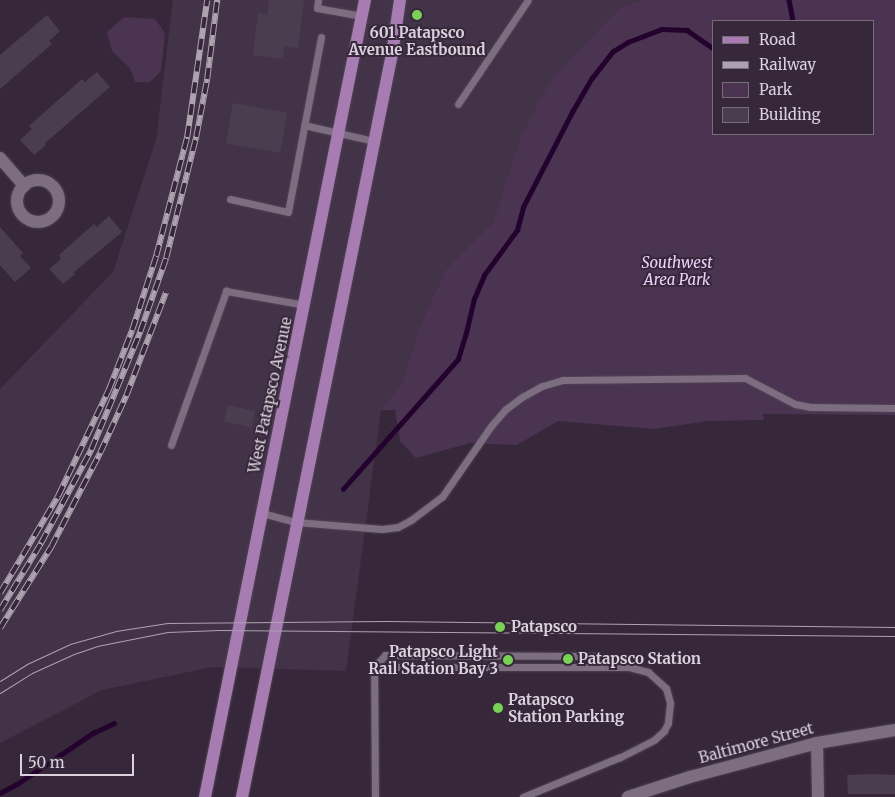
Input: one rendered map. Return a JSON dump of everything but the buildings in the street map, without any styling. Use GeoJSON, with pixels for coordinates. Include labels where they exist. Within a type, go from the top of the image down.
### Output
{"type":"FeatureCollection","features":[{"type":"Feature","properties":{"kind":"main road","name":"West Patapsco Avenue"},"geometry":{"type":"LineString","coordinates":[[205,797],[340,133],[365,0]]}},
{"type":"Feature","properties":{"kind":"main road"},"geometry":{"type":"LineString","coordinates":[[242,797],[374,141],[400,0]]}},
{"type":"Feature","properties":{"kind":"main road"},"geometry":{"type":"LineString","coordinates":[[213,797],[220,762],[216,744]]}},
{"type":"Feature","properties":{"kind":"street"},"geometry":{"type":"LineString","coordinates":[[0,158],[24,186]]}},
{"type":"Feature","properties":{"kind":"street","name":"Baltimore Street"},"geometry":{"type":"LineString","coordinates":[[628,797],[699,774],[817,743],[895,730]]}},
{"type":"Feature","properties":{"kind":"street"},"geometry":{"type":"LineString","coordinates":[[817,743],[818,797]]}},
{"type":"Feature","properties":{"kind":"lane"},"geometry":{"type":"LineString","coordinates":[[318,0],[317,8],[362,16]]}},
{"type":"Feature","properties":{"kind":"lane"},"geometry":{"type":"LineString","coordinates":[[458,104],[528,0]]}},
{"type":"Feature","properties":{"kind":"lane"},"geometry":{"type":"LineString","coordinates":[[230,199],[288,212],[321,37]]}},
{"type":"Feature","properties":{"kind":"lane"},"geometry":{"type":"LineString","coordinates":[[304,125],[374,141]]}},
{"type":"Feature","properties":{"kind":"lane"},"geometry":{"type":"LineString","coordinates":[[171,445],[226,291],[305,305]]}},
{"type":"Feature","properties":{"kind":"lane"},"geometry":{"type":"LineString","coordinates":[[262,513],[296,522],[382,529],[398,527],[412,520],[442,497],[491,426],[506,409],[535,390],[563,380],[745,378],[795,404],[812,407],[895,408]]}},
{"type":"Feature","properties":{"kind":"lane"},"geometry":{"type":"LineString","coordinates":[[375,797],[374,667],[385,655],[593,656],[620,667]]}},
{"type":"Feature","properties":{"kind":"lane"},"geometry":{"type":"LineString","coordinates":[[374,667],[620,667],[648,672],[666,688],[670,712],[664,731],[654,740],[620,757],[523,797]]}},
{"type":"Feature","properties":{"kind":"shaded area"},"geometry":{"type":"Polygon","coordinates":[[[173,0],[640,0],[620,8],[517,146],[493,222],[446,269],[419,327],[394,406],[381,410],[346,671],[212,667],[102,690],[0,743],[0,389],[113,272],[156,140],[173,0]]]}},
{"type":"Feature","properties":{"kind":"green space","name":"Southwest Area Park"},"geometry":{"type":"Polygon","coordinates":[[[640,0],[895,0],[895,415],[763,414],[764,420],[708,421],[653,429],[558,421],[517,445],[470,443],[416,458],[400,441],[395,410],[381,410],[401,385],[419,327],[446,269],[493,222],[517,146],[550,81],[620,8],[640,0]]]}},
{"type":"Feature","properties":{"kind":"green space"},"geometry":{"type":"Polygon","coordinates":[[[124,17],[155,19],[165,33],[161,71],[150,82],[135,82],[130,68],[112,51],[107,32],[124,17]]]}},
{"type":"Feature","properties":{"kind":"waterway"},"geometry":{"type":"LineString","coordinates":[[789,0],[793,20]]}},
{"type":"Feature","properties":{"kind":"waterway"},"geometry":{"type":"LineString","coordinates":[[343,489],[458,359],[474,299],[484,275],[517,230],[523,207],[572,112],[592,78],[612,52],[628,42],[662,29],[687,30],[712,48]]}},
{"type":"Feature","properties":{"kind":"waterway"},"geometry":{"type":"LineString","coordinates":[[0,793],[17,784],[93,733],[114,723]]}},
{"type":"Feature","properties":{"kind":"tram line"},"geometry":{"type":"LineString","coordinates":[[0,681],[27,664],[70,644],[116,631],[167,623],[386,621],[895,627]]}},
{"type":"Feature","properties":{"kind":"tram line"},"geometry":{"type":"LineString","coordinates":[[0,693],[32,673],[74,654],[97,646],[168,632],[219,630],[895,636]]}},
{"type":"Feature","properties":{"kind":"railway"},"geometry":{"type":"LineString","coordinates":[[0,593],[58,496],[109,389],[132,330],[156,256],[187,137],[207,0]]}},
{"type":"Feature","properties":{"kind":"railway"},"geometry":{"type":"LineString","coordinates":[[0,610],[41,543],[91,450],[140,332],[166,258],[196,137],[207,79],[217,0]]}},
{"type":"Feature","properties":{"kind":"railway"},"geometry":{"type":"LineString","coordinates":[[0,628],[51,547],[100,453],[126,396],[166,292]]}},
{"type":"Feature","properties":{"kind":"place","name":"601 Patapsco Avenue Eastbound"},"geometry":{"type":"Point","coordinates":[417,15]}},
{"type":"Feature","properties":{"kind":"place","name":"Patapsco"},"geometry":{"type":"Point","coordinates":[500,627]}},
{"type":"Feature","properties":{"kind":"place","name":"Patapsco Station"},"geometry":{"type":"Point","coordinates":[568,659]}},
{"type":"Feature","properties":{"kind":"place","name":"Patapsco Light Rail Station Bay 3"},"geometry":{"type":"Point","coordinates":[508,660]}},
{"type":"Feature","properties":{"kind":"place","name":"Patapsco Station Parking"},"geometry":{"type":"Point","coordinates":[498,708]}}]}
